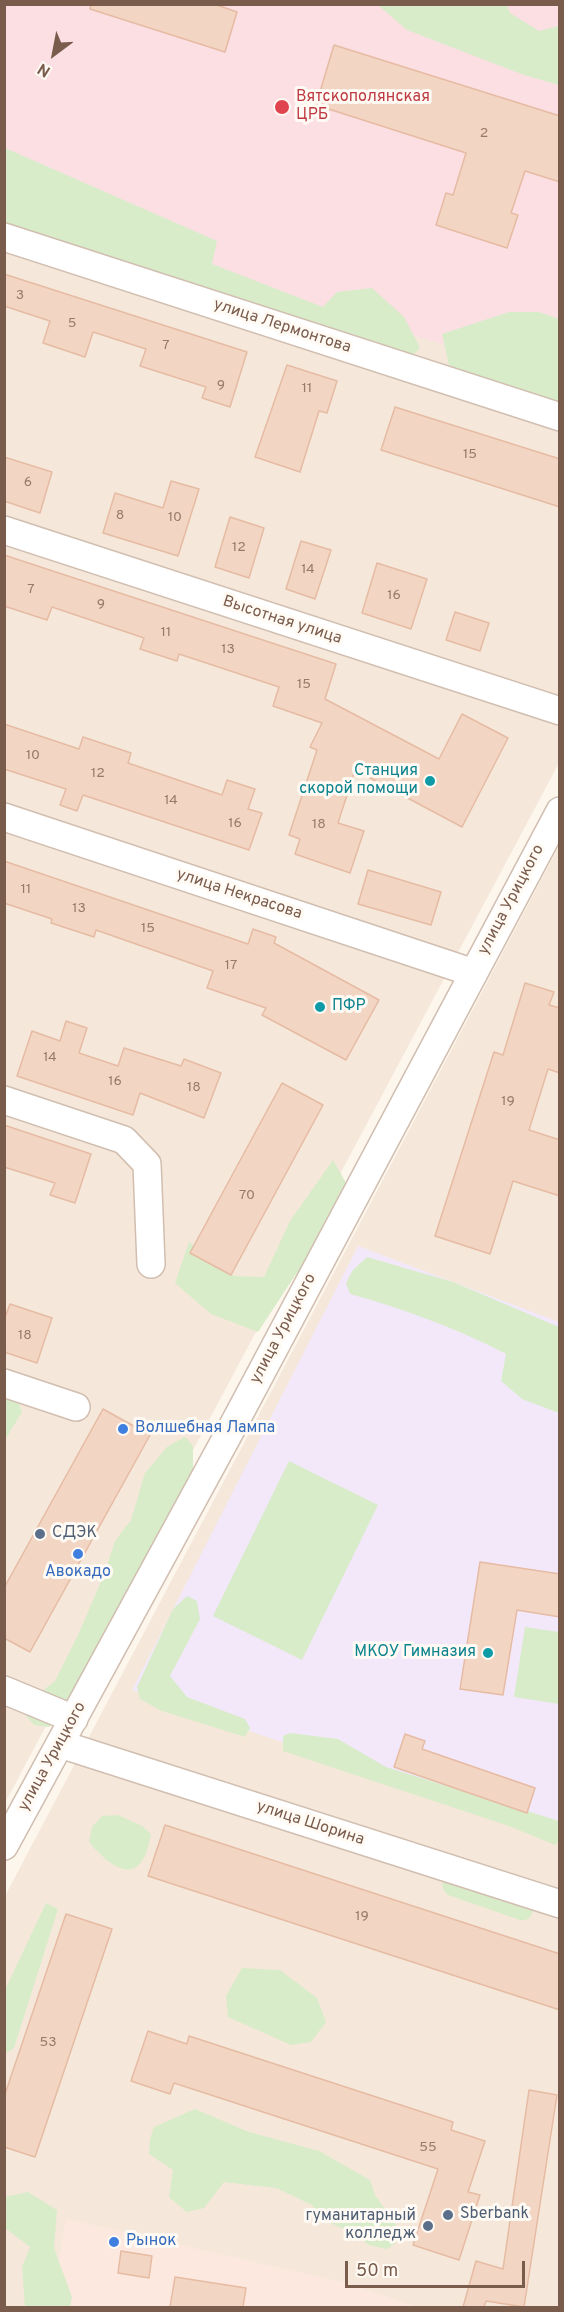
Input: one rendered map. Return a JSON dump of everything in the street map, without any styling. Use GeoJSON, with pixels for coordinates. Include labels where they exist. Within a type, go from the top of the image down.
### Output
{"type":"FeatureCollection","features":[{"type":"Feature","properties":{"kind":"street","name":"улица Лермонтова"},"geometry":{"type":"LineString","coordinates":[[4,237],[560,417]]}},
{"type":"Feature","properties":{"kind":"street","name":"Высотная улица"},"geometry":{"type":"LineString","coordinates":[[4,530],[560,711]]}},
{"type":"Feature","properties":{"kind":"street","name":"улица Урицкого"},"geometry":{"type":"LineString","coordinates":[[4,1846],[560,811]]}},
{"type":"Feature","properties":{"kind":"street","name":"улица Некрасова"},"geometry":{"type":"LineString","coordinates":[[4,817],[474,973]]}},
{"type":"Feature","properties":{"kind":"street"},"geometry":{"type":"LineString","coordinates":[[4,1100],[124,1140],[147,1164],[151,1264]]}},
{"type":"Feature","properties":{"kind":"street"},"geometry":{"type":"LineString","coordinates":[[4,1383],[76,1407]]}},
{"type":"Feature","properties":{"kind":"street"},"geometry":{"type":"LineString","coordinates":[[4,1690],[74,1719]]}},
{"type":"Feature","properties":{"kind":"street","name":"улица Шорина"},"geometry":{"type":"LineString","coordinates":[[60,1744],[560,1904]]}},
{"type":"Feature","properties":{"kind":"shaded area","name":"Вятскополянская ЦРБ"},"geometry":{"type":"Polygon","coordinates":[[[4,5],[559,5],[559,380],[5,210],[4,5]]]}},
{"type":"Feature","properties":{"kind":"shaded area"},"geometry":{"type":"Polygon","coordinates":[[[5,5],[559,5],[559,763],[5,1803],[5,5]]]}},
{"type":"Feature","properties":{"kind":"shaded area"},"geometry":{"type":"Polygon","coordinates":[[[559,846],[559,2307],[5,2308],[5,1896],[559,846]]]}},
{"type":"Feature","properties":{"kind":"shaded area"},"geometry":{"type":"Polygon","coordinates":[[[358,1246],[559,1322],[559,1839],[132,1690],[358,1246]]]}},
{"type":"Feature","properties":{"kind":"shaded area","name":"Рынок"},"geometry":{"type":"Polygon","coordinates":[[[66,2219],[350,2284],[417,2307],[51,2308],[66,2219]]]}},
{"type":"Feature","properties":{"kind":"green space"},"geometry":{"type":"Polygon","coordinates":[[[378,5],[507,5],[510,13],[539,31],[559,26],[559,85],[524,75],[407,30],[378,5]]]}},
{"type":"Feature","properties":{"kind":"green space"},"geometry":{"type":"Polygon","coordinates":[[[5,148],[217,241],[212,264],[323,307],[337,292],[372,288],[404,317],[420,348],[408,360],[5,229],[5,148]]]}},
{"type":"Feature","properties":{"kind":"green space"},"geometry":{"type":"Polygon","coordinates":[[[509,312],[539,312],[559,319],[559,410],[487,386],[449,365],[442,334],[509,312]]]}},
{"type":"Feature","properties":{"kind":"green space"},"geometry":{"type":"Polygon","coordinates":[[[333,1160],[349,1188],[338,1218],[294,1277],[258,1332],[211,1314],[175,1283],[189,1242],[234,1276],[264,1277],[290,1221],[333,1160]]]}},
{"type":"Feature","properties":{"kind":"green space"},"geometry":{"type":"Polygon","coordinates":[[[367,1257],[453,1282],[559,1327],[559,1413],[522,1399],[501,1381],[506,1354],[430,1320],[350,1294],[346,1283],[353,1270],[367,1257]]]}},
{"type":"Feature","properties":{"kind":"green space"},"geometry":{"type":"Polygon","coordinates":[[[14,1390],[22,1412],[5,1440],[5,1397],[14,1390]]]}},
{"type":"Feature","properties":{"kind":"green space"},"geometry":{"type":"Polygon","coordinates":[[[185,1437],[193,1446],[193,1472],[72,1708],[49,1727],[34,1725],[26,1716],[36,1696],[55,1681],[79,1633],[105,1572],[115,1541],[131,1520],[145,1473],[167,1447],[185,1437]]]}},
{"type":"Feature","properties":{"kind":"green space"},"geometry":{"type":"Polygon","coordinates":[[[289,1461],[378,1505],[302,1660],[213,1616],[289,1461]]]}},
{"type":"Feature","properties":{"kind":"green space"},"geometry":{"type":"Polygon","coordinates":[[[187,1596],[197,1601],[200,1619],[170,1676],[187,1697],[245,1719],[250,1728],[245,1737],[162,1711],[140,1699],[137,1687],[173,1609],[187,1596]]]}},
{"type":"Feature","properties":{"kind":"green space"},"geometry":{"type":"Polygon","coordinates":[[[525,1627],[559,1632],[559,1704],[514,1697],[525,1627]]]}},
{"type":"Feature","properties":{"kind":"green space"},"geometry":{"type":"Polygon","coordinates":[[[290,1733],[338,1739],[386,1767],[559,1821],[559,1841],[555,1845],[509,1826],[283,1751],[283,1736],[290,1733]]]}},
{"type":"Feature","properties":{"kind":"green space"},"geometry":{"type":"Polygon","coordinates":[[[118,1815],[142,1826],[151,1834],[147,1851],[141,1862],[135,1868],[127,1870],[109,1862],[89,1842],[92,1827],[102,1816],[118,1815]]]}},
{"type":"Feature","properties":{"kind":"green space"},"geometry":{"type":"Polygon","coordinates":[[[447,1880],[522,1902],[533,1910],[531,1916],[526,1920],[520,1920],[448,1895],[442,1884],[447,1880]]]}},
{"type":"Feature","properties":{"kind":"green space"},"geometry":{"type":"Polygon","coordinates":[[[46,1903],[58,1909],[14,2048],[5,2054],[5,1990],[46,1903]]]}},
{"type":"Feature","properties":{"kind":"green space"},"geometry":{"type":"Polygon","coordinates":[[[242,1968],[280,1970],[317,1998],[326,2022],[311,2042],[291,2045],[228,2017],[226,1996],[242,1968]]]}},
{"type":"Feature","properties":{"kind":"green space"},"geometry":{"type":"Polygon","coordinates":[[[195,2109],[249,2132],[319,2151],[370,2180],[375,2195],[397,2226],[396,2243],[387,2249],[369,2245],[347,2230],[323,2220],[312,2205],[276,2188],[224,2182],[204,2208],[187,2212],[169,2197],[173,2170],[149,2154],[150,2139],[154,2127],[195,2109]]]}},
{"type":"Feature","properties":{"kind":"green space"},"geometry":{"type":"Polygon","coordinates":[[[28,2192],[57,2210],[54,2248],[72,2297],[70,2307],[25,2307],[22,2267],[30,2247],[5,2228],[4,2197],[28,2192]]]}},
{"type":"Feature","properties":{"kind":"building"},"geometry":{"type":"Polygon","coordinates":[[[91,4],[214,4],[237,12],[225,52],[90,9],[91,4]]]}},
{"type":"Feature","properties":{"kind":"building"},"geometry":{"type":"Polygon","coordinates":[[[334,45],[560,116],[560,182],[525,171],[511,213],[518,215],[507,248],[436,225],[446,193],[453,195],[466,153],[316,105],[334,45]]]}},
{"type":"Feature","properties":{"kind":"building"},"geometry":{"type":"Polygon","coordinates":[[[4,274],[247,352],[230,407],[202,398],[206,387],[140,366],[146,349],[93,332],[85,357],[43,343],[50,321],[4,306],[4,274]]]}},
{"type":"Feature","properties":{"kind":"building"},"geometry":{"type":"Polygon","coordinates":[[[287,365],[337,381],[327,413],[319,411],[300,472],[255,457],[287,365]]]}},
{"type":"Feature","properties":{"kind":"building"},"geometry":{"type":"Polygon","coordinates":[[[395,407],[560,459],[560,507],[381,450],[395,407]]]}},
{"type":"Feature","properties":{"kind":"building"},"geometry":{"type":"Polygon","coordinates":[[[4,457],[52,472],[40,513],[4,501],[4,457]]]}},
{"type":"Feature","properties":{"kind":"building"},"geometry":{"type":"Polygon","coordinates":[[[171,481],[199,489],[178,556],[103,533],[115,493],[163,508],[171,481]]]}},
{"type":"Feature","properties":{"kind":"building"},"geometry":{"type":"Polygon","coordinates":[[[230,517],[264,528],[249,578],[215,567],[230,517]]]}},
{"type":"Feature","properties":{"kind":"building"},"geometry":{"type":"Polygon","coordinates":[[[301,541],[331,550],[315,599],[286,589],[301,541]]]}},
{"type":"Feature","properties":{"kind":"building"},"geometry":{"type":"Polygon","coordinates":[[[4,555],[336,664],[325,699],[439,759],[462,714],[508,738],[462,827],[355,770],[338,823],[364,831],[350,873],[295,854],[300,839],[289,835],[317,750],[310,747],[322,723],[273,706],[279,687],[179,654],[177,661],[140,649],[144,638],[52,607],[47,620],[4,606],[4,555]]]}},
{"type":"Feature","properties":{"kind":"building"},"geometry":{"type":"Polygon","coordinates":[[[377,563],[427,579],[411,629],[362,613],[377,563]]]}},
{"type":"Feature","properties":{"kind":"building"},"geometry":{"type":"Polygon","coordinates":[[[455,612],[489,623],[480,651],[446,640],[455,612]]]}},
{"type":"Feature","properties":{"kind":"building"},"geometry":{"type":"Polygon","coordinates":[[[4,724],[79,749],[83,737],[131,753],[128,763],[222,795],[227,780],[255,789],[248,809],[262,813],[249,850],[83,795],[77,811],[60,805],[66,789],[4,769],[4,724]]]}},
{"type":"Feature","properties":{"kind":"building"},"geometry":{"type":"Polygon","coordinates":[[[4,861],[248,944],[253,929],[276,937],[274,943],[379,1000],[346,1060],[262,1015],[266,1008],[207,988],[213,971],[96,930],[94,937],[51,923],[52,919],[4,903],[4,861]]]}},
{"type":"Feature","properties":{"kind":"building"},"geometry":{"type":"Polygon","coordinates":[[[368,870],[441,892],[431,925],[358,904],[368,870]]]}},
{"type":"Feature","properties":{"kind":"building"},"geometry":{"type":"Polygon","coordinates":[[[525,983],[554,992],[549,1005],[560,1008],[560,1073],[548,1069],[529,1130],[560,1140],[560,1196],[513,1181],[490,1254],[435,1236],[494,1052],[503,1055],[525,983]]]}},
{"type":"Feature","properties":{"kind":"building"},"geometry":{"type":"Polygon","coordinates":[[[66,1021],[87,1028],[79,1053],[118,1066],[124,1048],[181,1066],[184,1059],[221,1073],[204,1118],[140,1093],[133,1115],[17,1076],[32,1031],[60,1041],[66,1021]]]}},
{"type":"Feature","properties":{"kind":"building"},"geometry":{"type":"Polygon","coordinates":[[[282,1083],[323,1105],[231,1275],[190,1253],[282,1083]]]}},
{"type":"Feature","properties":{"kind":"building"},"geometry":{"type":"Polygon","coordinates":[[[4,1125],[91,1154],[75,1203],[50,1195],[55,1183],[4,1167],[4,1125]]]}},
{"type":"Feature","properties":{"kind":"building"},"geometry":{"type":"Polygon","coordinates":[[[10,1304],[52,1318],[37,1363],[4,1352],[4,1320],[10,1304]]]}},
{"type":"Feature","properties":{"kind":"building"},"geometry":{"type":"Polygon","coordinates":[[[103,1409],[150,1435],[30,1652],[4,1638],[4,1588],[103,1409]]]}},
{"type":"Feature","properties":{"kind":"building","name":"МКОУ Гимназия"},"geometry":{"type":"Polygon","coordinates":[[[480,1562],[560,1574],[560,1617],[517,1610],[503,1695],[460,1689],[480,1562]]]}},
{"type":"Feature","properties":{"kind":"building"},"geometry":{"type":"Polygon","coordinates":[[[405,1734],[425,1741],[422,1749],[535,1788],[527,1813],[394,1767],[405,1734]]]}},
{"type":"Feature","properties":{"kind":"building"},"geometry":{"type":"Polygon","coordinates":[[[165,1825],[560,1954],[560,2010],[148,1876],[165,1825]]]}},
{"type":"Feature","properties":{"kind":"building"},"geometry":{"type":"Polygon","coordinates":[[[66,1914],[112,1929],[35,2157],[4,2147],[4,2097],[66,1914]]]}},
{"type":"Feature","properties":{"kind":"building"},"geometry":{"type":"Polygon","coordinates":[[[148,2031],[187,2044],[189,2036],[453,2122],[451,2130],[485,2141],[468,2192],[480,2195],[459,2260],[413,2245],[438,2169],[174,2083],[170,2094],[131,2081],[148,2031]]]}},
{"type":"Feature","properties":{"kind":"building"},"geometry":{"type":"Polygon","coordinates":[[[529,2090],[557,2095],[524,2307],[486,2301],[484,2307],[463,2307],[476,2261],[503,2269],[529,2090]]]}},
{"type":"Feature","properties":{"kind":"building"},"geometry":{"type":"Polygon","coordinates":[[[121,2251],[152,2256],[149,2278],[118,2273],[121,2251]]]}},
{"type":"Feature","properties":{"kind":"building"},"geometry":{"type":"Polygon","coordinates":[[[175,2277],[246,2288],[243,2307],[170,2307],[175,2277]]]}},
{"type":"Feature","properties":{"kind":"place","name":"Вятскополянская ЦРБ"},"geometry":{"type":"Point","coordinates":[282,107]}},
{"type":"Feature","properties":{"kind":"place","name":"Станция скорой помощи"},"geometry":{"type":"Point","coordinates":[430,781]}},
{"type":"Feature","properties":{"kind":"place","name":"ПФР"},"geometry":{"type":"Point","coordinates":[320,1007]}},
{"type":"Feature","properties":{"kind":"place","name":"Волшебная Лампа"},"geometry":{"type":"Point","coordinates":[123,1429]}},
{"type":"Feature","properties":{"kind":"place","name":"СДЭК"},"geometry":{"type":"Point","coordinates":[40,1534]}},
{"type":"Feature","properties":{"kind":"place","name":"Авокадо"},"geometry":{"type":"Point","coordinates":[78,1554]}},
{"type":"Feature","properties":{"kind":"place","name":"МКОУ Гимназия"},"geometry":{"type":"Point","coordinates":[488,1653]}},
{"type":"Feature","properties":{"kind":"place","name":"Sberbank"},"geometry":{"type":"Point","coordinates":[448,2215]}},
{"type":"Feature","properties":{"kind":"place","name":"гуманитарный колледж"},"geometry":{"type":"Point","coordinates":[428,2226]}},
{"type":"Feature","properties":{"kind":"place","name":"Рынок"},"geometry":{"type":"Point","coordinates":[114,2242]}}]}
